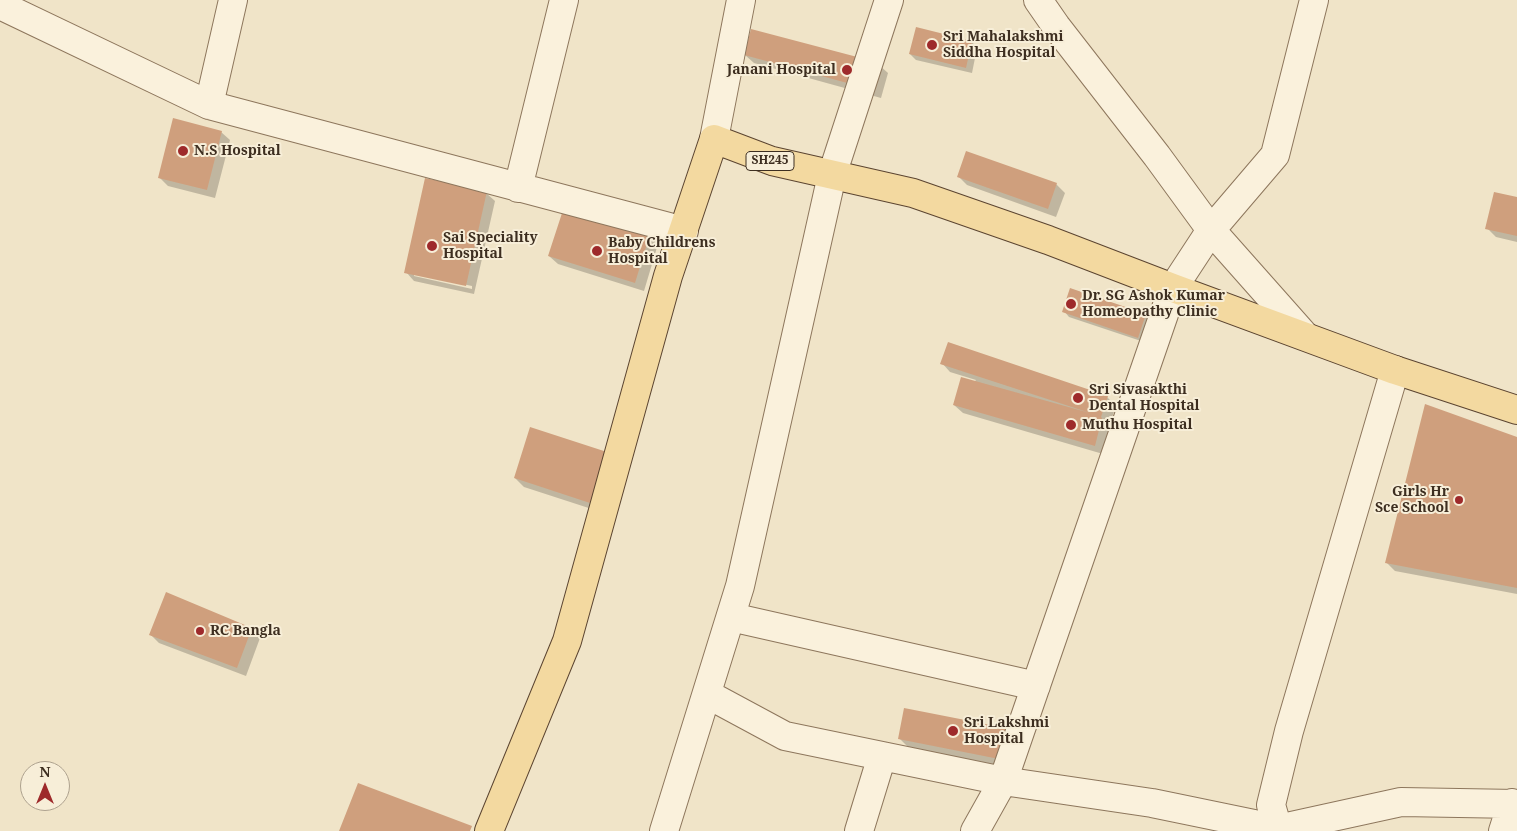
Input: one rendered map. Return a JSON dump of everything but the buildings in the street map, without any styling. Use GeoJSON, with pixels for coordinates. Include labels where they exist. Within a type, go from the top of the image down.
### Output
{"type":"FeatureCollection","features":[{"type":"Feature","properties":{"kind":"main road","name":"SH245"},"geometry":{"type":"LineString","coordinates":[[714,139],[772,161],[913,193],[1048,240],[1395,370],[1517,410]]}},
{"type":"Feature","properties":{"kind":"main road"},"geometry":{"type":"LineString","coordinates":[[489,831],[567,641],[668,276],[714,139]]}},
{"type":"Feature","properties":{"kind":"street"},"geometry":{"type":"LineString","coordinates":[[209,105],[233,0]]}},
{"type":"Feature","properties":{"kind":"street"},"geometry":{"type":"LineString","coordinates":[[518,188],[564,0]]}},
{"type":"Feature","properties":{"kind":"street"},"geometry":{"type":"LineString","coordinates":[[714,139],[741,0]]}},
{"type":"Feature","properties":{"kind":"street"},"geometry":{"type":"LineString","coordinates":[[664,831],[740,586],[832,175],[890,0]]}},
{"type":"Feature","properties":{"kind":"street"},"geometry":{"type":"LineString","coordinates":[[1038,0],[1211,230],[1305,336]]}},
{"type":"Feature","properties":{"kind":"street"},"geometry":{"type":"LineString","coordinates":[[975,831],[1003,782],[1173,288],[1211,230],[1275,155],[1314,0]]}},
{"type":"Feature","properties":{"kind":"street"},"geometry":{"type":"LineString","coordinates":[[0,5],[209,105],[518,188],[684,230]]}},
{"type":"Feature","properties":{"kind":"street"},"geometry":{"type":"LineString","coordinates":[[1277,830],[1271,805],[1289,731],[1395,370]]}},
{"type":"Feature","properties":{"kind":"street"},"geometry":{"type":"LineString","coordinates":[[731,617],[1036,686]]}},
{"type":"Feature","properties":{"kind":"street"},"geometry":{"type":"LineString","coordinates":[[707,694],[785,736],[1003,782],[1152,803],[1277,830],[1401,802],[1514,804],[1503,831]]}},
{"type":"Feature","properties":{"kind":"street"},"geometry":{"type":"LineString","coordinates":[[859,831],[882,756]]}},
{"type":"Feature","properties":{"kind":"place","name":"Sri Mahalakshmi Siddha Hospital"},"geometry":{"type":"Point","coordinates":[932,45]}},
{"type":"Feature","properties":{"kind":"place","name":"Janani Hospital"},"geometry":{"type":"Point","coordinates":[847,70]}},
{"type":"Feature","properties":{"kind":"place","name":"N.S Hospital"},"geometry":{"type":"Point","coordinates":[183,151]}},
{"type":"Feature","properties":{"kind":"place","name":"Sai Speciality Hospital"},"geometry":{"type":"Point","coordinates":[432,246]}},
{"type":"Feature","properties":{"kind":"place","name":"Baby Childrens Hospital"},"geometry":{"type":"Point","coordinates":[597,251]}},
{"type":"Feature","properties":{"kind":"place","name":"Dr. SG Ashok Kumar Homeopathy Clinic"},"geometry":{"type":"Point","coordinates":[1071,304]}},
{"type":"Feature","properties":{"kind":"place","name":"Sri Sivasakthi Dental Hospital"},"geometry":{"type":"Point","coordinates":[1078,398]}},
{"type":"Feature","properties":{"kind":"place","name":"Muthu Hospital"},"geometry":{"type":"Point","coordinates":[1071,425]}},
{"type":"Feature","properties":{"kind":"place","name":"Girls Hr Sce School"},"geometry":{"type":"Point","coordinates":[1459,500]}},
{"type":"Feature","properties":{"kind":"place","name":"RC Bangla"},"geometry":{"type":"Point","coordinates":[200,631]}},
{"type":"Feature","properties":{"kind":"place","name":"Sri Lakshmi Hospital"},"geometry":{"type":"Point","coordinates":[953,731]}}]}
